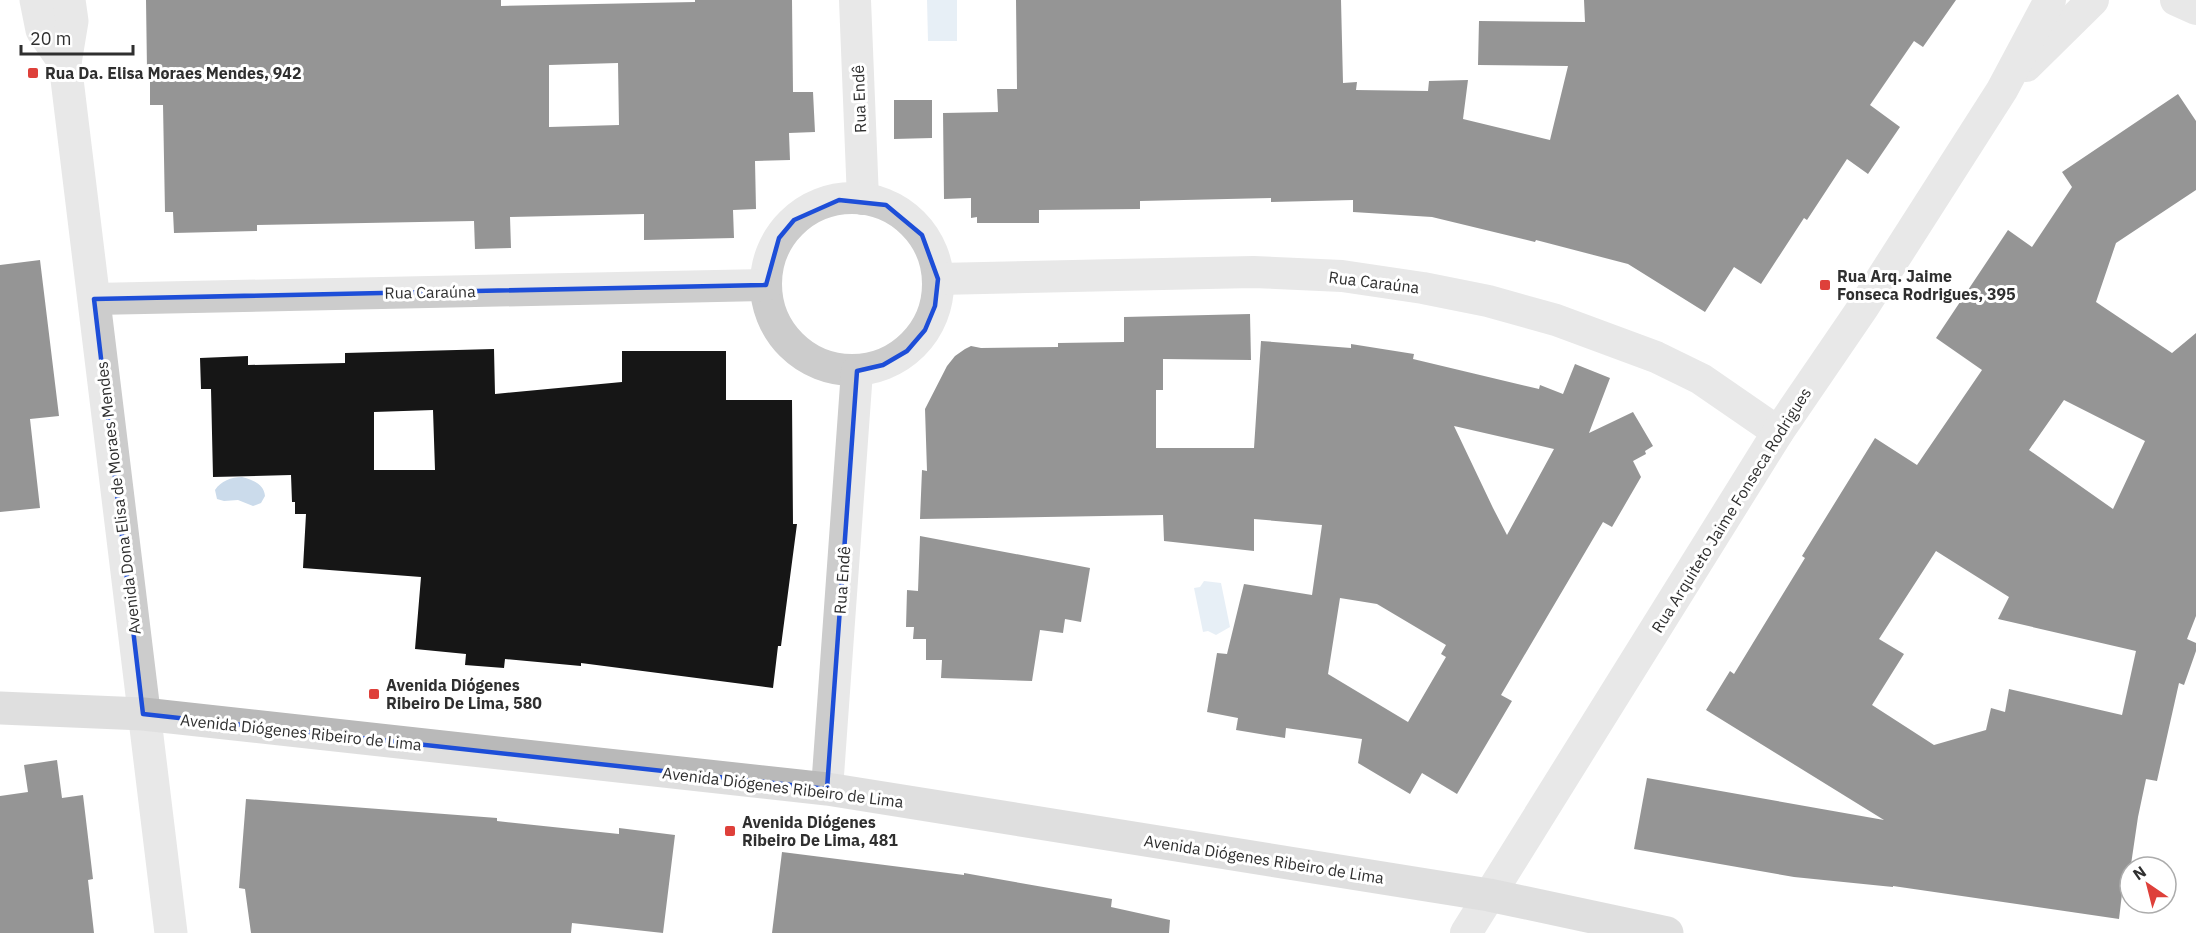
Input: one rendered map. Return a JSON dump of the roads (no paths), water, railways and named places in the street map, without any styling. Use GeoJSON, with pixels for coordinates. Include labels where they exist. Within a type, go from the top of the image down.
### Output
{"type":"FeatureCollection","features":[{"type":"Feature","properties":{"kind":"main road","name":"Avenida Diógenes Ribeiro de Lima"},"geometry":{"type":"LineString","coordinates":[[0,708],[143,714],[827,789],[1489,895],[1667,933]]}},
{"type":"Feature","properties":{"kind":"street","name":"Avenida Dona Elisa de Moraes Mendes"},"geometry":{"type":"LineString","coordinates":[[36,0],[42,30],[64,63]]}},
{"type":"Feature","properties":{"kind":"street","name":"Avenida Dona Elisa de Moraes Mendes"},"geometry":{"type":"LineString","coordinates":[[69,0],[72,21],[64,63],[171,933]]}},
{"type":"Feature","properties":{"kind":"street","name":"Rua Endê"},"geometry":{"type":"LineString","coordinates":[[855,0],[863,199]]}},
{"type":"Feature","properties":{"kind":"street","name":"Rua Arquiteto Jaime Fonseca Rodrigues"},"geometry":{"type":"LineString","coordinates":[[1466,933],[1778,432],[1864,306],[2002,90],[2050,0]]}},
{"type":"Feature","properties":{"kind":"street","name":"Rua Arquiteto Jaime Fonseca Rodrigues"},"geometry":{"type":"LineString","coordinates":[[2002,90],[2092,0]]}},
{"type":"Feature","properties":{"kind":"street"},"geometry":{"type":"LineString","coordinates":[[2176,0],[2196,9]]}},
{"type":"Feature","properties":{"kind":"street"},"geometry":{"type":"LineString","coordinates":[[863,199],[886,205],[906,217],[922,235],[934,255],[938,279],[935,306],[925,330],[907,351],[883,365],[857,370],[833,369],[811,361],[792,347],[778,330],[768,308],[766,285],[769,261],[779,238],[794,220],[815,207],[839,200],[863,199]]}},
{"type":"Feature","properties":{"kind":"street","name":"Rua Caraúna"},"geometry":{"type":"LineString","coordinates":[[938,279],[1253,272],[1342,276],[1423,288],[1488,301],[1556,320],[1656,357],[1701,379],[1778,432]]}},
{"type":"Feature","properties":{"kind":"street","name":"Rua Caraúna"},"geometry":{"type":"LineString","coordinates":[[94,299],[766,285]]}},
{"type":"Feature","properties":{"kind":"street","name":"Rua Endê"},"geometry":{"type":"LineString","coordinates":[[827,789],[857,370]]}},
{"type":"Feature","properties":{"kind":"water"},"geometry":{"type":"Polygon","coordinates":[[[927,0],[957,0],[957,41],[928,41],[927,0]]]}},
{"type":"Feature","properties":{"kind":"water"},"geometry":{"type":"Polygon","coordinates":[[[242,477],[254,481],[263,488],[265,496],[261,503],[253,506],[238,500],[217,499],[215,490],[220,484],[242,477]]]}},
{"type":"Feature","properties":{"kind":"water"},"geometry":{"type":"Polygon","coordinates":[[[1204,581],[1221,583],[1230,627],[1216,635],[1208,631],[1203,632],[1194,588],[1200,587],[1204,581]]]}},
{"type":"Feature","properties":{"kind":"place","name":"Rua Da. Elisa Moraes Mendes, 942"},"geometry":{"type":"Point","coordinates":[33,73]}},
{"type":"Feature","properties":{"kind":"place","name":"Rua Arq. Jaime Fonseca Rodrigues, 395"},"geometry":{"type":"Point","coordinates":[1825,285]}},
{"type":"Feature","properties":{"kind":"place","name":"Avenida Diógenes Ribeiro De Lima, 580"},"geometry":{"type":"Point","coordinates":[374,694]}},
{"type":"Feature","properties":{"kind":"place","name":"Avenida Diógenes Ribeiro De Lima, 481"},"geometry":{"type":"Point","coordinates":[730,831]}}]}
